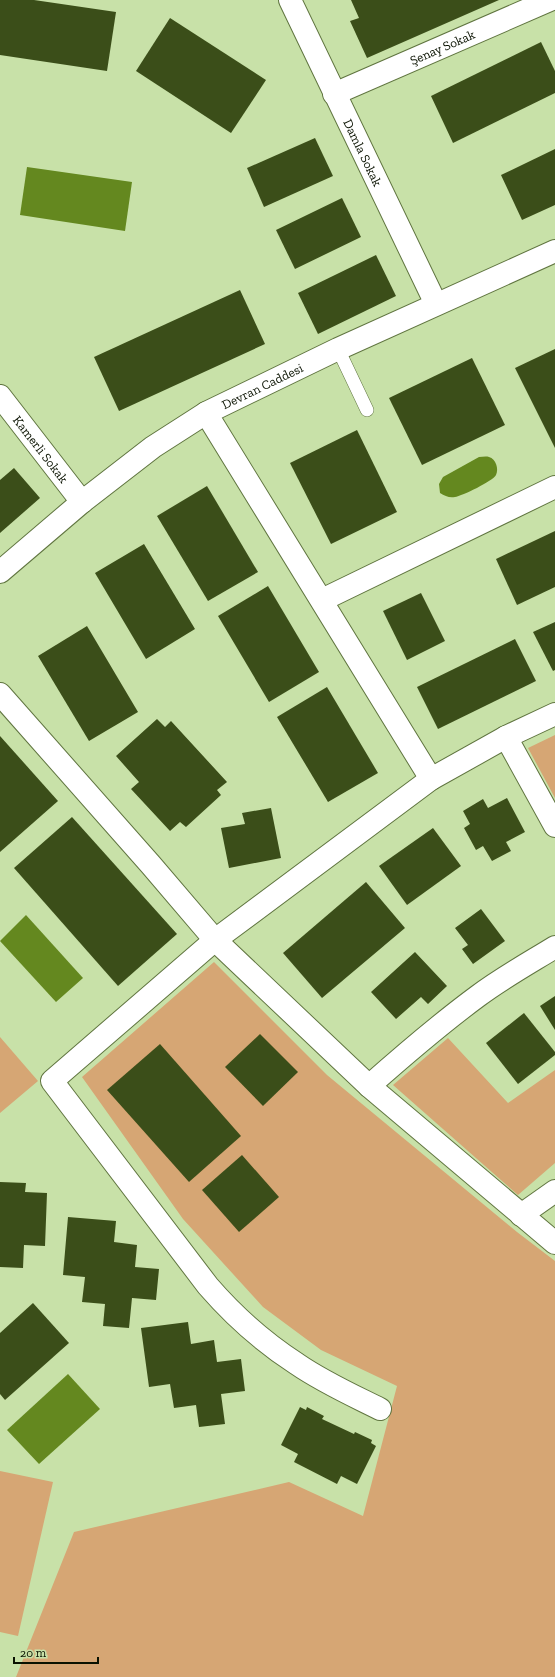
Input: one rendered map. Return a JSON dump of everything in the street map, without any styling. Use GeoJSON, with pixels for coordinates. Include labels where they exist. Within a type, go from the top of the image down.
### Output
{"type":"FeatureCollection","features":[{"type":"Feature","properties":{"kind":"street","name":"Damla Sokak"},"geometry":{"type":"LineString","coordinates":[[290,0],[436,304]]}},
{"type":"Feature","properties":{"kind":"street","name":"Şenay Sokak"},"geometry":{"type":"LineString","coordinates":[[334,94],[550,0]]}},
{"type":"Feature","properties":{"kind":"street","name":"Devran Caddesi"},"geometry":{"type":"LineString","coordinates":[[0,572],[82,502],[153,447],[206,413],[338,349],[555,251]]}},
{"type":"Feature","properties":{"kind":"street","name":"Kamerli Sokak"},"geometry":{"type":"LineString","coordinates":[[0,396],[82,502]]}},
{"type":"Feature","properties":{"kind":"street"},"geometry":{"type":"LineString","coordinates":[[206,413],[431,779]]}},
{"type":"Feature","properties":{"kind":"street"},"geometry":{"type":"LineString","coordinates":[[322,600],[555,487]]}},
{"type":"Feature","properties":{"kind":"street"},"geometry":{"type":"LineString","coordinates":[[0,694],[215,940],[369,1086],[555,1243]]}},
{"type":"Feature","properties":{"kind":"street"},"geometry":{"type":"LineString","coordinates":[[380,1409],[326,1382],[297,1364],[245,1325],[226,1307],[208,1286],[52,1081],[215,940],[431,779],[506,737],[555,714]]}},
{"type":"Feature","properties":{"kind":"street"},"geometry":{"type":"LineString","coordinates":[[506,737],[555,826]]}},
{"type":"Feature","properties":{"kind":"street"},"geometry":{"type":"LineString","coordinates":[[369,1086],[425,1038],[478,996],[517,969],[555,947]]}},
{"type":"Feature","properties":{"kind":"street"},"geometry":{"type":"LineString","coordinates":[[521,1215],[555,1191]]}},
{"type":"Feature","properties":{"kind":"lane"},"geometry":{"type":"LineString","coordinates":[[338,349],[367,410]]}},
{"type":"Feature","properties":{"kind":"shaded area"},"geometry":{"type":"Polygon","coordinates":[[[27,167],[132,182],[125,231],[20,215],[27,167]]]}},
{"type":"Feature","properties":{"kind":"shaded area"},"geometry":{"type":"Polygon","coordinates":[[[479,457],[489,457],[495,462],[497,470],[494,478],[459,496],[449,497],[440,493],[439,484],[443,477],[479,457]]]}},
{"type":"Feature","properties":{"kind":"shaded area"},"geometry":{"type":"Polygon","coordinates":[[[555,735],[555,798],[528,748],[555,735]]]}},
{"type":"Feature","properties":{"kind":"shaded area"},"geometry":{"type":"Polygon","coordinates":[[[26,915],[83,978],[56,1002],[0,941],[26,915]]]}},
{"type":"Feature","properties":{"kind":"shaded area"},"geometry":{"type":"Polygon","coordinates":[[[214,962],[327,1075],[517,1232],[555,1261],[555,1677],[16,1677],[74,1532],[289,1482],[363,1516],[397,1386],[321,1350],[263,1307],[183,1219],[82,1077],[214,962]]]}},
{"type":"Feature","properties":{"kind":"shaded area"},"geometry":{"type":"Polygon","coordinates":[[[0,1037],[38,1081],[0,1113],[0,1037]]]}},
{"type":"Feature","properties":{"kind":"shaded area"},"geometry":{"type":"Polygon","coordinates":[[[448,1038],[508,1103],[555,1070],[555,1163],[518,1195],[393,1085],[448,1038]]]}},
{"type":"Feature","properties":{"kind":"shaded area"},"geometry":{"type":"Polygon","coordinates":[[[68,1374],[100,1409],[39,1464],[7,1430],[68,1374]]]}},
{"type":"Feature","properties":{"kind":"shaded area"},"geometry":{"type":"Polygon","coordinates":[[[0,1471],[53,1482],[18,1636],[0,1632],[0,1471]]]}},
{"type":"Feature","properties":{"kind":"building"},"geometry":{"type":"Polygon","coordinates":[[[0,0],[34,0],[116,12],[107,71],[0,55],[0,0]]]}},
{"type":"Feature","properties":{"kind":"building"},"geometry":{"type":"Polygon","coordinates":[[[351,0],[499,0],[367,58],[350,21],[359,18],[351,0]]]}},
{"type":"Feature","properties":{"kind":"building"},"geometry":{"type":"Polygon","coordinates":[[[170,18],[266,80],[231,133],[136,71],[170,18]]]}},
{"type":"Feature","properties":{"kind":"building"},"geometry":{"type":"Polygon","coordinates":[[[541,42],[555,71],[555,93],[453,143],[431,96],[541,42]]]}},
{"type":"Feature","properties":{"kind":"building"},"geometry":{"type":"Polygon","coordinates":[[[315,138],[333,176],[264,207],[247,168],[315,138]]]}},
{"type":"Feature","properties":{"kind":"building"},"geometry":{"type":"Polygon","coordinates":[[[555,149],[555,205],[522,220],[501,175],[555,149]]]}},
{"type":"Feature","properties":{"kind":"building"},"geometry":{"type":"Polygon","coordinates":[[[342,198],[361,237],[295,269],[276,230],[342,198]]]}},
{"type":"Feature","properties":{"kind":"building"},"geometry":{"type":"Polygon","coordinates":[[[376,255],[396,296],[318,334],[298,293],[376,255]]]}},
{"type":"Feature","properties":{"kind":"building"},"geometry":{"type":"Polygon","coordinates":[[[240,290],[265,344],[119,411],[94,357],[240,290]]]}},
{"type":"Feature","properties":{"kind":"building"},"geometry":{"type":"Polygon","coordinates":[[[555,349],[555,448],[515,368],[555,349]]]}},
{"type":"Feature","properties":{"kind":"building"},"geometry":{"type":"Polygon","coordinates":[[[472,358],[505,425],[422,465],[389,398],[472,358]]]}},
{"type":"Feature","properties":{"kind":"building"},"geometry":{"type":"Polygon","coordinates":[[[357,430],[397,512],[331,544],[290,463],[357,430]]]}},
{"type":"Feature","properties":{"kind":"building"},"geometry":{"type":"Polygon","coordinates":[[[14,468],[40,498],[0,533],[0,480],[14,468]]]}},
{"type":"Feature","properties":{"kind":"building"},"geometry":{"type":"Polygon","coordinates":[[[207,486],[258,572],[208,601],[157,516],[207,486]]]}},
{"type":"Feature","properties":{"kind":"building"},"geometry":{"type":"Polygon","coordinates":[[[555,531],[555,587],[517,605],[496,559],[555,531]]]}},
{"type":"Feature","properties":{"kind":"building"},"geometry":{"type":"Polygon","coordinates":[[[144,544],[195,629],[146,659],[95,573],[144,544]]]}},
{"type":"Feature","properties":{"kind":"building"},"geometry":{"type":"Polygon","coordinates":[[[268,586],[319,672],[269,702],[218,616],[268,586]]]}},
{"type":"Feature","properties":{"kind":"building"},"geometry":{"type":"Polygon","coordinates":[[[421,593],[445,641],[407,660],[383,611],[421,593]]]}},
{"type":"Feature","properties":{"kind":"building"},"geometry":{"type":"Polygon","coordinates":[[[555,622],[555,670],[553,671],[533,632],[555,622]]]}},
{"type":"Feature","properties":{"kind":"building"},"geometry":{"type":"Polygon","coordinates":[[[87,626],[138,712],[89,741],[38,656],[87,626]]]}},
{"type":"Feature","properties":{"kind":"building"},"geometry":{"type":"Polygon","coordinates":[[[515,639],[536,681],[438,729],[417,687],[515,639]]]}},
{"type":"Feature","properties":{"kind":"building"},"geometry":{"type":"Polygon","coordinates":[[[327,687],[378,773],[328,802],[277,717],[327,687]]]}},
{"type":"Feature","properties":{"kind":"building"},"geometry":{"type":"Polygon","coordinates":[[[157,719],[165,727],[171,721],[227,782],[217,790],[221,795],[186,827],[180,822],[170,831],[131,789],[139,782],[116,756],[157,719]]]}},
{"type":"Feature","properties":{"kind":"building"},"geometry":{"type":"Polygon","coordinates":[[[0,736],[58,801],[0,852],[0,736]]]}},
{"type":"Feature","properties":{"kind":"building"},"geometry":{"type":"Polygon","coordinates":[[[507,798],[525,832],[506,842],[511,851],[492,861],[483,846],[476,850],[464,828],[470,824],[463,811],[483,799],[488,808],[507,798]]]}},
{"type":"Feature","properties":{"kind":"building"},"geometry":{"type":"Polygon","coordinates":[[[271,808],[281,858],[229,868],[221,828],[245,824],[242,813],[271,808]]]}},
{"type":"Feature","properties":{"kind":"building"},"geometry":{"type":"Polygon","coordinates":[[[72,817],[177,934],[118,986],[14,868],[72,817]]]}},
{"type":"Feature","properties":{"kind":"building"},"geometry":{"type":"Polygon","coordinates":[[[433,828],[461,866],[407,905],[379,866],[433,828]]]}},
{"type":"Feature","properties":{"kind":"building"},"geometry":{"type":"Polygon","coordinates":[[[366,882],[405,928],[322,998],[283,953],[366,882]]]}},
{"type":"Feature","properties":{"kind":"building"},"geometry":{"type":"Polygon","coordinates":[[[481,909],[505,941],[473,964],[462,949],[468,945],[455,928],[481,909]]]}},
{"type":"Feature","properties":{"kind":"building"},"geometry":{"type":"Polygon","coordinates":[[[415,952],[447,986],[428,1004],[421,997],[396,1019],[371,992],[415,952]]]}},
{"type":"Feature","properties":{"kind":"building"},"geometry":{"type":"Polygon","coordinates":[[[555,996],[555,1030],[540,1006],[555,996]]]}},
{"type":"Feature","properties":{"kind":"building"},"geometry":{"type":"Polygon","coordinates":[[[524,1013],[555,1052],[555,1055],[518,1084],[486,1043],[524,1013]]]}},
{"type":"Feature","properties":{"kind":"building"},"geometry":{"type":"Polygon","coordinates":[[[260,1034],[298,1072],[263,1106],[225,1067],[260,1034]]]}},
{"type":"Feature","properties":{"kind":"building"},"geometry":{"type":"Polygon","coordinates":[[[160,1044],[241,1136],[189,1182],[107,1090],[160,1044]]]}},
{"type":"Feature","properties":{"kind":"building"},"geometry":{"type":"Polygon","coordinates":[[[242,1155],[279,1197],[239,1232],[202,1190],[242,1155]]]}},
{"type":"Feature","properties":{"kind":"building"},"geometry":{"type":"Polygon","coordinates":[[[0,1182],[26,1183],[25,1192],[47,1193],[45,1246],[24,1245],[23,1268],[0,1267],[0,1182]]]}},
{"type":"Feature","properties":{"kind":"building"},"geometry":{"type":"Polygon","coordinates":[[[68,1217],[116,1221],[114,1242],[137,1245],[135,1267],[159,1269],[156,1300],[132,1298],[129,1328],[103,1326],[105,1304],[82,1302],[85,1277],[63,1275],[68,1217]]]}},
{"type":"Feature","properties":{"kind":"building"},"geometry":{"type":"Polygon","coordinates":[[[33,1303],[69,1343],[5,1400],[0,1394],[0,1333],[33,1303]]]}},
{"type":"Feature","properties":{"kind":"building"},"geometry":{"type":"Polygon","coordinates":[[[188,1322],[191,1344],[214,1340],[217,1362],[241,1359],[245,1391],[221,1394],[225,1424],[199,1427],[196,1405],[174,1408],[170,1384],[149,1387],[141,1328],[188,1322]]]}},
{"type":"Feature","properties":{"kind":"building"},"geometry":{"type":"Polygon","coordinates":[[[300,1407],[306,1410],[307,1407],[324,1416],[322,1419],[354,1434],[355,1432],[372,1440],[371,1443],[376,1446],[357,1484],[341,1476],[337,1484],[294,1462],[298,1454],[281,1445],[300,1407]]]}}]}
